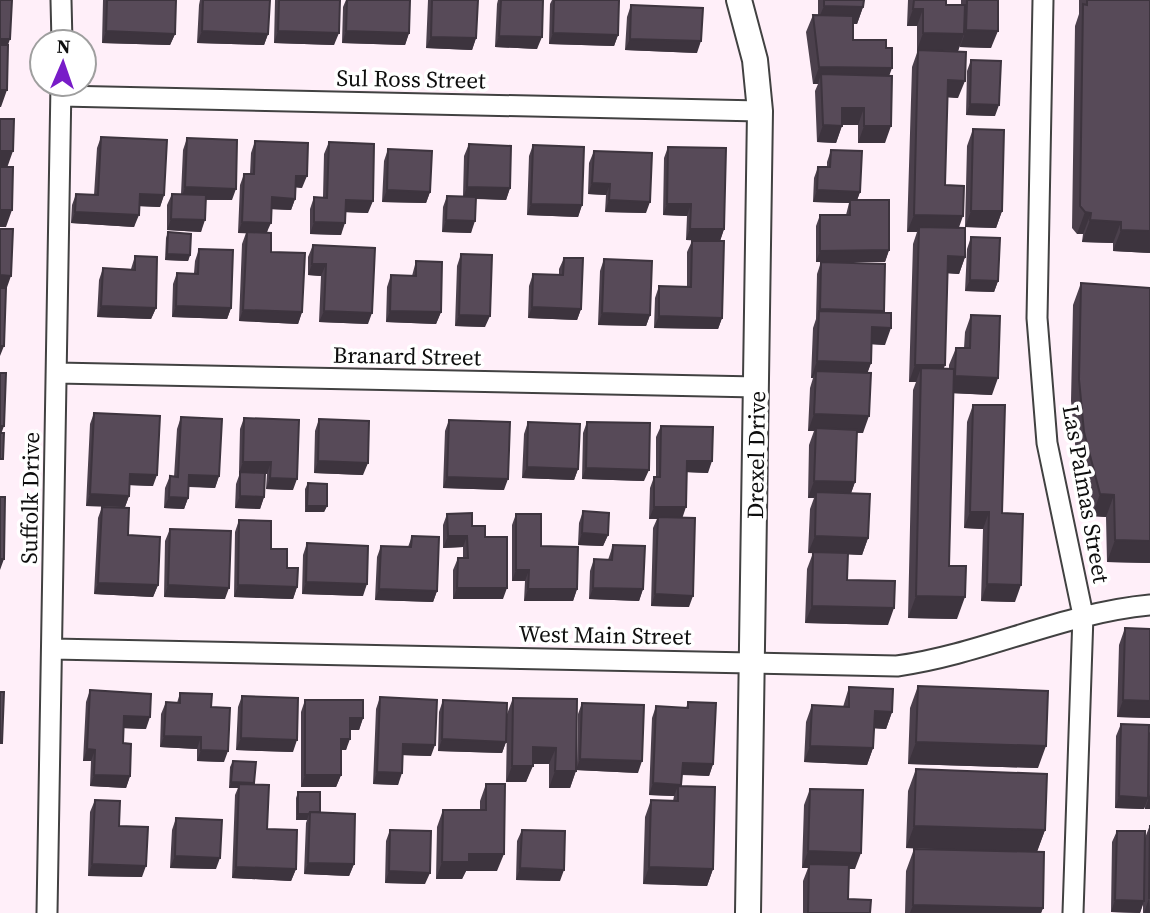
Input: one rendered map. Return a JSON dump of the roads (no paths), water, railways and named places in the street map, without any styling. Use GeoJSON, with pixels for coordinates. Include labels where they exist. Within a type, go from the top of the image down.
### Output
{"type":"FeatureCollection","features":[{"type":"Feature","properties":{"kind":"street"},"geometry":{"type":"LineString","coordinates":[[61,0],[62,28]]}},
{"type":"Feature","properties":{"kind":"street","name":"Drexel Drive"},"geometry":{"type":"LineString","coordinates":[[739,0],[755,60],[760,111],[754,662],[748,913]]}},
{"type":"Feature","properties":{"kind":"street","name":"Las Palmas Street"},"geometry":{"type":"LineString","coordinates":[[1043,0],[1037,318],[1047,443],[1083,615],[1073,913]]}},
{"type":"Feature","properties":{"kind":"street","name":"Sul Ross Street"},"geometry":{"type":"LineString","coordinates":[[98,91],[760,111]]}},
{"type":"Feature","properties":{"kind":"street","name":"Suffolk Drive"},"geometry":{"type":"LineString","coordinates":[[47,913],[61,98]]}},
{"type":"Feature","properties":{"kind":"street","name":"Branard Street"},"geometry":{"type":"LineString","coordinates":[[57,373],[757,387]]}},
{"type":"Feature","properties":{"kind":"street","name":"West Main Street"},"geometry":{"type":"LineString","coordinates":[[52,649],[897,666],[928,661],[1083,615],[1150,605]]}}]}
